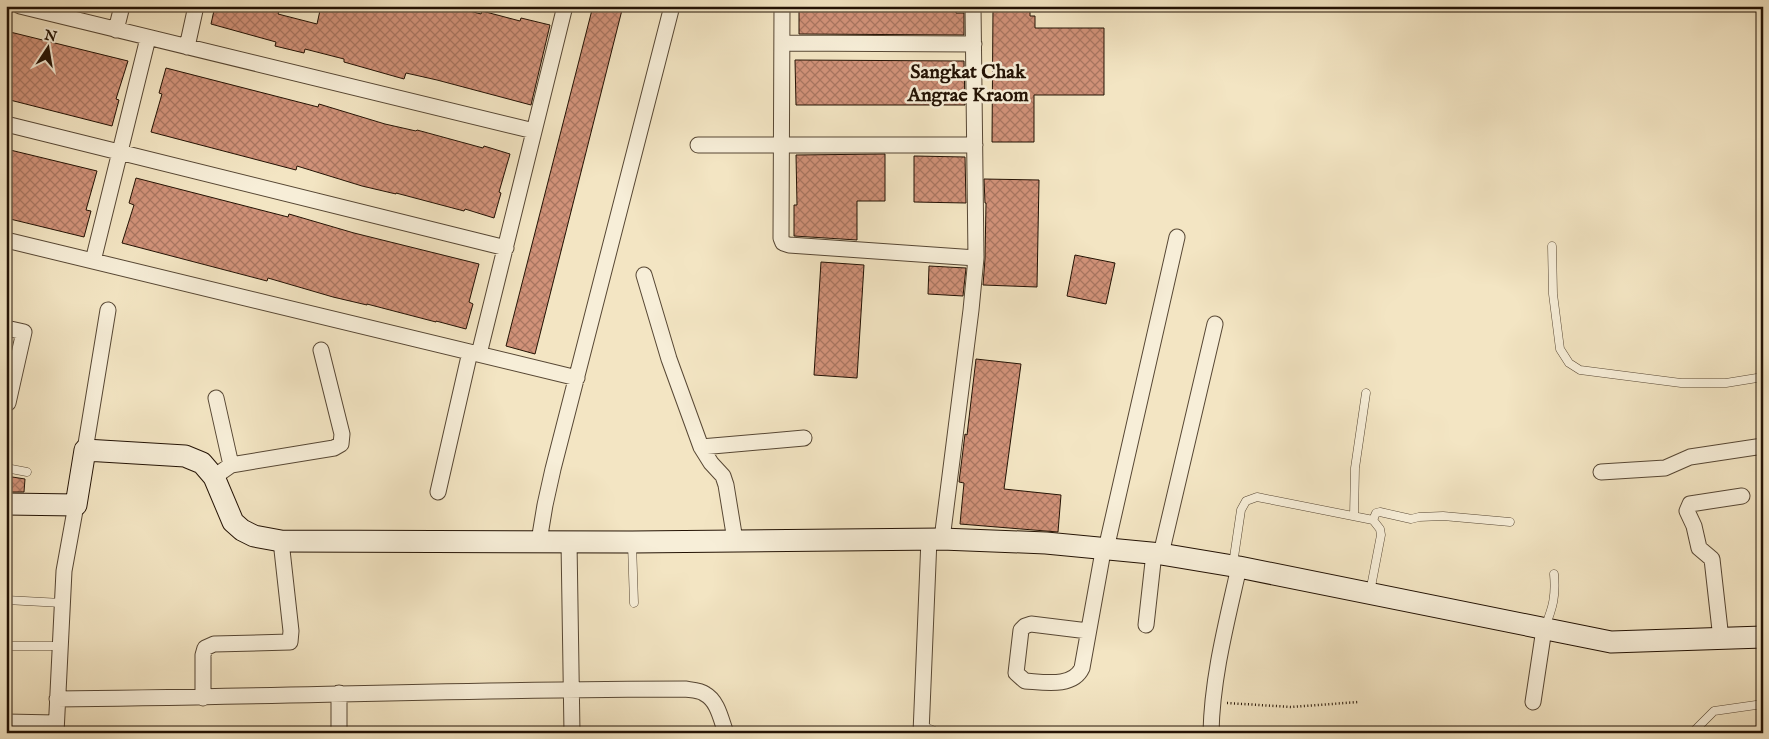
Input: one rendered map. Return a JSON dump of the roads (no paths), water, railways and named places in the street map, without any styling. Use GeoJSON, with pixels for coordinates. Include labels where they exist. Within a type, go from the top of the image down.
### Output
{"type":"FeatureCollection","features":[{"type":"Feature","properties":{"kind":"street"},"geometry":{"type":"LineString","coordinates":[[20,6],[534,132]]}},
{"type":"Feature","properties":{"kind":"street"},"geometry":{"type":"LineString","coordinates":[[116,30],[122,6]]}},
{"type":"Feature","properties":{"kind":"street"},"geometry":{"type":"LineString","coordinates":[[186,47],[196,6]]}},
{"type":"Feature","properties":{"kind":"street"},"geometry":{"type":"LineString","coordinates":[[438,492],[475,353],[506,248],[565,6]]}},
{"type":"Feature","properties":{"kind":"street"},"geometry":{"type":"LineString","coordinates":[[539,541],[545,505],[672,6]]}},
{"type":"Feature","properties":{"kind":"street"},"geometry":{"type":"LineString","coordinates":[[782,6],[781,238],[783,243],[789,245],[976,258]]}},
{"type":"Feature","properties":{"kind":"street"},"geometry":{"type":"LineString","coordinates":[[921,729],[935,539],[971,310],[976,258],[973,6]]}},
{"type":"Feature","properties":{"kind":"street"},"geometry":{"type":"LineString","coordinates":[[93,261],[148,38]]}},
{"type":"Feature","properties":{"kind":"street"},"geometry":{"type":"LineString","coordinates":[[782,43],[974,44]]}},
{"type":"Feature","properties":{"kind":"street"},"geometry":{"type":"LineString","coordinates":[[6,124],[506,248]]}},
{"type":"Feature","properties":{"kind":"street"},"geometry":{"type":"LineString","coordinates":[[698,145],[975,144]]}},
{"type":"Feature","properties":{"kind":"street"},"geometry":{"type":"LineString","coordinates":[[1088,631],[1031,624],[1025,626],[1021,630],[1016,673],[1025,681],[1066,682],[1079,674],[1082,668],[1102,557],[1106,548],[1177,237]]}},
{"type":"Feature","properties":{"kind":"street"},"geometry":{"type":"LineString","coordinates":[[6,240],[577,378]]}},
{"type":"Feature","properties":{"kind":"street"},"geometry":{"type":"LineString","coordinates":[[644,275],[669,359],[701,447],[711,464],[723,476],[735,540]]}},
{"type":"Feature","properties":{"kind":"street"},"geometry":{"type":"LineString","coordinates":[[6,722],[56,728],[64,571],[108,310]]}},
{"type":"Feature","properties":{"kind":"street"},"geometry":{"type":"LineString","coordinates":[[1146,625],[1158,554],[1214,324]]}},
{"type":"Feature","properties":{"kind":"street"},"geometry":{"type":"LineString","coordinates":[[6,328],[24,332],[12,403]]}},
{"type":"Feature","properties":{"kind":"street"},"geometry":{"type":"LineString","coordinates":[[85,450],[185,456],[222,471],[334,448],[341,444],[342,434],[321,350]]}},
{"type":"Feature","properties":{"kind":"street"},"geometry":{"type":"LineString","coordinates":[[216,398],[222,471],[233,522],[242,530],[254,536],[280,541],[632,542],[935,539],[1046,543],[1158,554],[1236,567],[1370,592],[1611,642],[1763,636]]}},
{"type":"Feature","properties":{"kind":"street"},"geometry":{"type":"LineString","coordinates":[[701,447],[804,438]]}},
{"type":"Feature","properties":{"kind":"street"},"geometry":{"type":"LineString","coordinates":[[1601,472],[1665,468],[1690,458],[1763,446]]}},
{"type":"Feature","properties":{"kind":"street"},"geometry":{"type":"LineString","coordinates":[[1721,639],[1712,559],[1699,548],[1694,526],[1687,511],[1690,504],[1742,496]]}},
{"type":"Feature","properties":{"kind":"street"},"geometry":{"type":"LineString","coordinates":[[6,504],[76,505]]}},
{"type":"Feature","properties":{"kind":"street"},"geometry":{"type":"LineString","coordinates":[[203,698],[202,655],[205,648],[214,644],[290,642],[291,631],[280,541]]}},
{"type":"Feature","properties":{"kind":"street"},"geometry":{"type":"LineString","coordinates":[[569,542],[572,733]]}},
{"type":"Feature","properties":{"kind":"street"},"geometry":{"type":"LineString","coordinates":[[1211,733],[1213,702],[1236,567]]}},
{"type":"Feature","properties":{"kind":"street"},"geometry":{"type":"LineString","coordinates":[[1533,702],[1544,629]]}},
{"type":"Feature","properties":{"kind":"street"},"geometry":{"type":"LineString","coordinates":[[57,700],[203,698],[339,693],[685,689],[704,693],[711,698],[726,733]]}},
{"type":"Feature","properties":{"kind":"street"},"geometry":{"type":"LineString","coordinates":[[339,693],[339,733]]}},
{"type":"Feature","properties":{"kind":"lane"},"geometry":{"type":"LineString","coordinates":[[1552,246],[1553,294],[1560,349],[1569,363],[1580,370],[1681,383],[1726,383],[1763,377]]}},
{"type":"Feature","properties":{"kind":"lane"},"geometry":{"type":"LineString","coordinates":[[1354,516],[1355,468],[1366,392]]}},
{"type":"Feature","properties":{"kind":"lane"},"geometry":{"type":"LineString","coordinates":[[6,468],[27,472]]}},
{"type":"Feature","properties":{"kind":"lane"},"geometry":{"type":"LineString","coordinates":[[1236,567],[1241,510],[1246,501],[1257,497],[1373,520],[1380,529],[1381,535],[1370,592]]}},
{"type":"Feature","properties":{"kind":"lane"},"geometry":{"type":"LineString","coordinates":[[1373,520],[1376,513],[1380,512],[1411,520],[1419,517],[1443,516],[1510,522]]}},
{"type":"Feature","properties":{"kind":"lane"},"geometry":{"type":"LineString","coordinates":[[632,542],[634,603]]}},
{"type":"Feature","properties":{"kind":"lane"},"geometry":{"type":"LineString","coordinates":[[1544,629],[1554,605],[1556,591],[1554,574]]}},
{"type":"Feature","properties":{"kind":"lane"},"geometry":{"type":"LineString","coordinates":[[6,600],[62,604]]}},
{"type":"Feature","properties":{"kind":"lane"},"geometry":{"type":"LineString","coordinates":[[6,646],[60,646]]}},
{"type":"Feature","properties":{"kind":"lane"},"geometry":{"type":"LineString","coordinates":[[1692,733],[1714,712],[1763,704]]}},
{"type":"Feature","properties":{"kind":"lane"},"geometry":{"type":"LineString","coordinates":[[921,729],[939,733]]}},
{"type":"Feature","properties":{"kind":"district","name":"Sangkat Chak Angrae Kraom"},"geometry":{"type":"Point","coordinates":[968,84]}}]}
